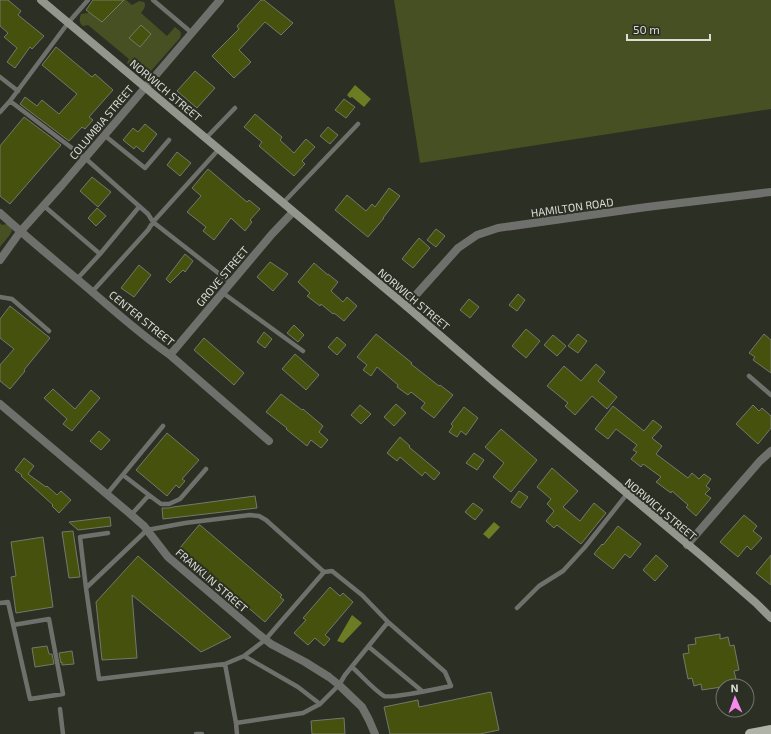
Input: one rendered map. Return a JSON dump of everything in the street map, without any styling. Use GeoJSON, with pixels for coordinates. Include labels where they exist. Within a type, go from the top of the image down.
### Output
{"type":"FeatureCollection","features":[{"type":"Feature","properties":{"kind":"main road","name":"NORWICH STREET"},"geometry":{"type":"LineString","coordinates":[[41,0],[770,614]]}},
{"type":"Feature","properties":{"kind":"main road"},"geometry":{"type":"LineString","coordinates":[[750,734],[771,730]]}},
{"type":"Feature","properties":{"kind":"street","name":"COLUMBIA STREET"},"geometry":{"type":"LineString","coordinates":[[0,260],[20,232],[44,206],[220,0]]}},
{"type":"Feature","properties":{"kind":"street","name":"HAMILTON ROAD"},"geometry":{"type":"LineString","coordinates":[[406,306],[458,248],[477,235],[498,228],[646,207],[771,192]]}},
{"type":"Feature","properties":{"kind":"street","name":"GROVE STREET"},"geometry":{"type":"LineString","coordinates":[[170,355],[272,234],[293,212]]}},
{"type":"Feature","properties":{"kind":"street","name":"CENTER STREET"},"geometry":{"type":"LineString","coordinates":[[0,214],[92,292],[170,355],[270,441]]}},
{"type":"Feature","properties":{"kind":"street","name":"FRANKLIN STREET"},"geometry":{"type":"LineString","coordinates":[[0,404],[131,515],[147,530],[176,564],[265,640],[330,677],[362,707],[375,734]]}},
{"type":"Feature","properties":{"kind":"street"},"geometry":{"type":"LineString","coordinates":[[687,545],[760,461],[771,451]]}},
{"type":"Feature","properties":{"kind":"lane"},"geometry":{"type":"LineString","coordinates":[[0,112],[88,0]]}},
{"type":"Feature","properties":{"kind":"lane"},"geometry":{"type":"LineString","coordinates":[[153,0],[192,33]]}},
{"type":"Feature","properties":{"kind":"lane"},"geometry":{"type":"LineString","coordinates":[[0,77],[18,91]]}},
{"type":"Feature","properties":{"kind":"lane"},"geometry":{"type":"LineString","coordinates":[[10,101],[85,158],[148,214],[153,222],[231,283]]}},
{"type":"Feature","properties":{"kind":"lane"},"geometry":{"type":"LineString","coordinates":[[206,138],[235,108]]}},
{"type":"Feature","properties":{"kind":"lane"},"geometry":{"type":"LineString","coordinates":[[283,203],[358,124]]}},
{"type":"Feature","properties":{"kind":"lane"},"geometry":{"type":"LineString","coordinates":[[104,135],[145,168],[169,140]]}},
{"type":"Feature","properties":{"kind":"lane"},"geometry":{"type":"LineString","coordinates":[[92,292],[219,149]]}},
{"type":"Feature","properties":{"kind":"lane"},"geometry":{"type":"LineString","coordinates":[[44,206],[100,254]]}},
{"type":"Feature","properties":{"kind":"lane"},"geometry":{"type":"LineString","coordinates":[[78,279],[139,207]]}},
{"type":"Feature","properties":{"kind":"lane"},"geometry":{"type":"LineString","coordinates":[[223,293],[303,351]]}},
{"type":"Feature","properties":{"kind":"lane"},"geometry":{"type":"LineString","coordinates":[[0,297],[12,299],[50,331]]}},
{"type":"Feature","properties":{"kind":"lane"},"geometry":{"type":"LineString","coordinates":[[749,376],[771,395]]}},
{"type":"Feature","properties":{"kind":"lane"},"geometry":{"type":"LineString","coordinates":[[107,494],[163,426]]}},
{"type":"Feature","properties":{"kind":"lane"},"geometry":{"type":"LineString","coordinates":[[123,475],[161,504],[169,504],[180,500],[206,469]]}},
{"type":"Feature","properties":{"kind":"lane"},"geometry":{"type":"LineString","coordinates":[[517,608],[539,586],[563,571],[585,547],[627,494]]}},
{"type":"Feature","properties":{"kind":"lane"},"geometry":{"type":"LineString","coordinates":[[131,515],[149,495]]}},
{"type":"Feature","properties":{"kind":"lane"},"geometry":{"type":"LineString","coordinates":[[86,588],[147,530],[211,519],[250,515],[260,516],[266,520],[324,572]]}},
{"type":"Feature","properties":{"kind":"lane"},"geometry":{"type":"LineString","coordinates":[[108,533],[80,537],[99,679],[225,664],[244,656],[265,640],[324,572],[332,570],[362,595],[388,622],[445,672],[451,686],[398,696],[385,696],[376,690],[352,666]]}},
{"type":"Feature","properties":{"kind":"lane"},"geometry":{"type":"LineString","coordinates":[[0,603],[8,602],[13,625],[30,699],[63,694],[49,619],[13,625]]}},
{"type":"Feature","properties":{"kind":"lane"},"geometry":{"type":"LineString","coordinates":[[236,723],[302,714],[320,704],[339,685],[352,666],[388,622]]}},
{"type":"Feature","properties":{"kind":"lane"},"geometry":{"type":"LineString","coordinates":[[369,647],[422,691]]}},
{"type":"Feature","properties":{"kind":"lane"},"geometry":{"type":"LineString","coordinates":[[244,656],[298,687],[320,704]]}},
{"type":"Feature","properties":{"kind":"lane"},"geometry":{"type":"LineString","coordinates":[[225,664],[237,734]]}},
{"type":"Feature","properties":{"kind":"lane"},"geometry":{"type":"LineString","coordinates":[[60,709],[63,734]]}},
{"type":"Feature","properties":{"kind":"lane"},"geometry":{"type":"LineString","coordinates":[[196,734],[202,734]]}},
{"type":"Feature","properties":{"kind":"shaded area"},"geometry":{"type":"Polygon","coordinates":[[[98,0],[126,0],[132,5],[139,1],[144,2],[145,6],[141,13],[167,36],[175,27],[180,31],[180,38],[150,72],[137,72],[127,63],[129,59],[88,25],[83,26],[81,24],[81,14],[88,13],[98,0]]]}},
{"type":"Feature","properties":{"kind":"shaded area"},"geometry":{"type":"Polygon","coordinates":[[[394,0],[771,0],[771,109],[420,163],[394,0]]]}},
{"type":"Feature","properties":{"kind":"shaded area"},"geometry":{"type":"Polygon","coordinates":[[[355,85],[371,99],[364,107],[352,97],[350,98],[347,95],[355,85]]]}},
{"type":"Feature","properties":{"kind":"shaded area"},"geometry":{"type":"Polygon","coordinates":[[[0,223],[2,225],[7,224],[11,226],[12,231],[0,247],[0,223]]]}},
{"type":"Feature","properties":{"kind":"shaded area"},"geometry":{"type":"Polygon","coordinates":[[[494,522],[500,527],[489,539],[483,534],[494,522]]]}},
{"type":"Feature","properties":{"kind":"shaded area"},"geometry":{"type":"Polygon","coordinates":[[[352,615],[362,623],[343,643],[337,641],[352,615]]]}},
{"type":"Feature","properties":{"kind":"building"},"geometry":{"type":"Polygon","coordinates":[[[0,0],[8,0],[21,11],[18,15],[44,36],[32,49],[30,47],[15,68],[7,62],[17,48],[4,37],[8,33],[0,26],[0,0]]]}},
{"type":"Feature","properties":{"kind":"building"},"geometry":{"type":"Polygon","coordinates":[[[93,0],[124,0],[102,22],[86,10],[93,0]]]}},
{"type":"Feature","properties":{"kind":"building"},"geometry":{"type":"Polygon","coordinates":[[[261,0],[264,0],[293,23],[281,35],[265,22],[239,50],[251,62],[234,78],[212,56],[239,29],[237,26],[261,0]]]}},
{"type":"Feature","properties":{"kind":"building"},"geometry":{"type":"Polygon","coordinates":[[[141,25],[151,34],[140,47],[129,38],[141,25]]]}},
{"type":"Feature","properties":{"kind":"building"},"geometry":{"type":"Polygon","coordinates":[[[56,47],[92,77],[95,74],[113,90],[89,117],[93,120],[85,129],[82,127],[69,141],[20,104],[25,97],[37,106],[42,100],[59,114],[77,94],[42,65],[56,47]]]}},
{"type":"Feature","properties":{"kind":"building"},"geometry":{"type":"Polygon","coordinates":[[[195,71],[215,88],[197,108],[177,91],[195,71]]]}},
{"type":"Feature","properties":{"kind":"building"},"geometry":{"type":"Polygon","coordinates":[[[344,99],[355,107],[346,118],[335,110],[344,99]]]}},
{"type":"Feature","properties":{"kind":"building"},"geometry":{"type":"Polygon","coordinates":[[[255,114],[282,137],[280,140],[294,153],[306,139],[315,147],[302,161],[305,164],[294,176],[259,146],[262,142],[244,127],[255,114]]]}},
{"type":"Feature","properties":{"kind":"building"},"geometry":{"type":"Polygon","coordinates":[[[24,117],[61,145],[10,204],[0,196],[0,146],[24,117]]]}},
{"type":"Feature","properties":{"kind":"building"},"geometry":{"type":"Polygon","coordinates":[[[145,124],[157,134],[143,152],[136,146],[134,149],[123,140],[133,128],[138,132],[145,124]]]}},
{"type":"Feature","properties":{"kind":"building"},"geometry":{"type":"Polygon","coordinates":[[[328,127],[338,135],[330,144],[320,136],[328,127]]]}},
{"type":"Feature","properties":{"kind":"building"},"geometry":{"type":"Polygon","coordinates":[[[177,152],[191,163],[180,176],[167,165],[177,152]]]}},
{"type":"Feature","properties":{"kind":"building"},"geometry":{"type":"Polygon","coordinates":[[[208,169],[247,202],[249,200],[260,209],[250,220],[252,222],[245,231],[231,218],[214,240],[203,231],[206,227],[187,212],[201,196],[192,188],[208,169]]]}},
{"type":"Feature","properties":{"kind":"building"},"geometry":{"type":"Polygon","coordinates":[[[92,177],[111,192],[98,207],[80,191],[92,177]]]}},
{"type":"Feature","properties":{"kind":"building"},"geometry":{"type":"Polygon","coordinates":[[[389,188],[400,196],[368,237],[335,210],[347,195],[366,211],[372,204],[375,207],[389,188]]]}},
{"type":"Feature","properties":{"kind":"building"},"geometry":{"type":"Polygon","coordinates":[[[97,208],[106,216],[96,226],[88,218],[97,208]]]}},
{"type":"Feature","properties":{"kind":"building"},"geometry":{"type":"Polygon","coordinates":[[[436,229],[445,236],[436,247],[427,240],[436,229]]]}},
{"type":"Feature","properties":{"kind":"building"},"geometry":{"type":"Polygon","coordinates":[[[419,238],[430,248],[413,268],[402,259],[419,238]]]}},
{"type":"Feature","properties":{"kind":"building"},"geometry":{"type":"Polygon","coordinates":[[[185,254],[193,261],[185,272],[183,270],[170,283],[166,279],[185,254]]]}},
{"type":"Feature","properties":{"kind":"building"},"geometry":{"type":"Polygon","coordinates":[[[270,262],[288,274],[273,291],[257,277],[270,262]]]}},
{"type":"Feature","properties":{"kind":"building"},"geometry":{"type":"Polygon","coordinates":[[[314,263],[338,282],[331,291],[343,302],[347,297],[357,306],[344,321],[321,304],[320,306],[307,296],[310,293],[298,282],[314,263]]]}},
{"type":"Feature","properties":{"kind":"building"},"geometry":{"type":"Polygon","coordinates":[[[139,265],[151,275],[134,297],[121,288],[139,265]]]}},
{"type":"Feature","properties":{"kind":"building"},"geometry":{"type":"Polygon","coordinates":[[[518,294],[525,300],[517,311],[509,305],[518,294]]]}},
{"type":"Feature","properties":{"kind":"building"},"geometry":{"type":"Polygon","coordinates":[[[469,299],[479,307],[470,318],[460,310],[469,299]]]}},
{"type":"Feature","properties":{"kind":"building"},"geometry":{"type":"Polygon","coordinates":[[[10,306],[50,338],[10,389],[0,381],[0,365],[14,349],[0,338],[0,319],[10,306]]]}},
{"type":"Feature","properties":{"kind":"building"},"geometry":{"type":"Polygon","coordinates":[[[294,325],[304,335],[298,342],[287,333],[294,325]]]}},
{"type":"Feature","properties":{"kind":"building"},"geometry":{"type":"Polygon","coordinates":[[[526,329],[540,341],[526,358],[512,346],[526,329]]]}},
{"type":"Feature","properties":{"kind":"building"},"geometry":{"type":"Polygon","coordinates":[[[264,332],[272,339],[265,348],[257,342],[264,332]]]}},
{"type":"Feature","properties":{"kind":"building"},"geometry":{"type":"Polygon","coordinates":[[[376,334],[412,363],[411,364],[453,395],[434,418],[421,408],[425,403],[411,392],[408,395],[397,387],[398,385],[377,367],[371,376],[363,370],[367,365],[357,357],[376,334]]]}},
{"type":"Feature","properties":{"kind":"building"},"geometry":{"type":"Polygon","coordinates":[[[578,334],[587,341],[578,353],[568,346],[578,334]]]}},
{"type":"Feature","properties":{"kind":"building"},"geometry":{"type":"Polygon","coordinates":[[[764,334],[771,340],[771,373],[753,360],[755,357],[749,353],[764,334]]]}},
{"type":"Feature","properties":{"kind":"building"},"geometry":{"type":"Polygon","coordinates":[[[553,335],[566,346],[557,356],[544,345],[553,335]]]}},
{"type":"Feature","properties":{"kind":"building"},"geometry":{"type":"Polygon","coordinates":[[[337,337],[346,345],[337,355],[328,347],[337,337]]]}},
{"type":"Feature","properties":{"kind":"building"},"geometry":{"type":"Polygon","coordinates":[[[204,338],[244,373],[234,385],[194,350],[204,338]]]}},
{"type":"Feature","properties":{"kind":"building"},"geometry":{"type":"Polygon","coordinates":[[[295,354],[319,375],[306,390],[282,369],[295,354]]]}},
{"type":"Feature","properties":{"kind":"building"},"geometry":{"type":"Polygon","coordinates":[[[596,364],[605,372],[598,381],[617,397],[607,409],[592,396],[575,415],[565,406],[568,403],[547,386],[564,366],[581,381],[596,364]]]}},
{"type":"Feature","properties":{"kind":"building"},"geometry":{"type":"Polygon","coordinates":[[[53,389],[75,409],[91,390],[100,398],[72,431],[63,424],[67,419],[44,398],[53,389]]]}},
{"type":"Feature","properties":{"kind":"building"},"geometry":{"type":"Polygon","coordinates":[[[281,394],[302,410],[303,409],[323,426],[319,432],[328,440],[321,448],[311,440],[307,446],[266,412],[281,394]]]}},
{"type":"Feature","properties":{"kind":"building"},"geometry":{"type":"Polygon","coordinates":[[[396,404],[406,413],[394,426],[384,417],[396,404]]]}},
{"type":"Feature","properties":{"kind":"building"},"geometry":{"type":"Polygon","coordinates":[[[360,405],[371,414],[361,424],[351,415],[360,405]]]}},
{"type":"Feature","properties":{"kind":"building"},"geometry":{"type":"Polygon","coordinates":[[[753,405],[759,411],[762,408],[771,416],[771,428],[758,444],[736,424],[753,405]]]}},
{"type":"Feature","properties":{"kind":"building"},"geometry":{"type":"Polygon","coordinates":[[[613,406],[644,431],[653,420],[662,427],[652,438],[662,446],[656,454],[688,478],[692,473],[699,479],[704,474],[711,479],[706,486],[710,489],[705,494],[711,498],[696,516],[686,507],[688,505],[672,491],[671,493],[656,482],[661,477],[643,464],[641,467],[631,459],[637,452],[633,450],[637,445],[616,429],[608,439],[595,429],[613,406]]]}},
{"type":"Feature","properties":{"kind":"building"},"geometry":{"type":"Polygon","coordinates":[[[464,407],[478,418],[466,435],[461,431],[457,437],[449,432],[453,426],[451,424],[464,407]]]}},
{"type":"Feature","properties":{"kind":"building"},"geometry":{"type":"Polygon","coordinates":[[[501,429],[537,460],[511,492],[493,477],[504,463],[485,447],[501,429]]]}},
{"type":"Feature","properties":{"kind":"building"},"geometry":{"type":"Polygon","coordinates":[[[99,431],[110,440],[101,450],[90,441],[99,431]]]}},
{"type":"Feature","properties":{"kind":"building"},"geometry":{"type":"Polygon","coordinates":[[[167,433],[199,460],[182,479],[185,481],[179,488],[176,485],[167,496],[136,470],[167,433]]]}},
{"type":"Feature","properties":{"kind":"building"},"geometry":{"type":"Polygon","coordinates":[[[400,437],[410,446],[409,447],[440,473],[434,480],[425,472],[422,476],[400,457],[397,461],[387,453],[400,437]]]}},
{"type":"Feature","properties":{"kind":"building"},"geometry":{"type":"Polygon","coordinates":[[[474,453],[484,460],[477,470],[466,463],[474,453]]]}},
{"type":"Feature","properties":{"kind":"building"},"geometry":{"type":"Polygon","coordinates":[[[24,458],[34,466],[28,474],[46,487],[47,486],[57,495],[61,491],[71,500],[59,513],[52,506],[53,505],[15,470],[24,458]]]}},
{"type":"Feature","properties":{"kind":"building"},"geometry":{"type":"Polygon","coordinates":[[[552,468],[578,491],[563,507],[580,521],[594,503],[606,513],[581,544],[557,525],[554,528],[546,521],[554,511],[547,504],[551,499],[537,487],[552,468]]]}},
{"type":"Feature","properties":{"kind":"building"},"geometry":{"type":"Polygon","coordinates":[[[519,491],[528,497],[520,508],[511,502],[519,491]]]}},
{"type":"Feature","properties":{"kind":"building"},"geometry":{"type":"Polygon","coordinates":[[[255,496],[257,508],[163,519],[162,508],[255,496]]]}},
{"type":"Feature","properties":{"kind":"building"},"geometry":{"type":"Polygon","coordinates":[[[473,503],[483,510],[475,520],[465,512],[473,503]]]}},
{"type":"Feature","properties":{"kind":"building"},"geometry":{"type":"Polygon","coordinates":[[[744,515],[757,526],[753,531],[762,538],[751,550],[747,546],[738,557],[720,542],[744,515]]]}},
{"type":"Feature","properties":{"kind":"building"},"geometry":{"type":"Polygon","coordinates":[[[110,517],[111,526],[78,530],[69,522],[110,517]]]}},
{"type":"Feature","properties":{"kind":"building"},"geometry":{"type":"Polygon","coordinates":[[[199,525],[282,595],[280,597],[284,600],[265,622],[179,549],[199,525]]]}},
{"type":"Feature","properties":{"kind":"building"},"geometry":{"type":"Polygon","coordinates":[[[618,526],[641,544],[630,558],[625,554],[613,569],[594,554],[618,526]]]}},
{"type":"Feature","properties":{"kind":"building"},"geometry":{"type":"Polygon","coordinates":[[[73,531],[80,577],[69,578],[62,532],[73,531]]]}},
{"type":"Feature","properties":{"kind":"building"},"geometry":{"type":"Polygon","coordinates":[[[43,537],[53,607],[16,613],[11,577],[16,576],[11,542],[43,537]]]}},
{"type":"Feature","properties":{"kind":"building"},"geometry":{"type":"Polygon","coordinates":[[[656,555],[668,566],[655,581],[643,570],[656,555]]]}},
{"type":"Feature","properties":{"kind":"building"},"geometry":{"type":"Polygon","coordinates":[[[771,555],[771,585],[756,573],[771,555]]]}},
{"type":"Feature","properties":{"kind":"building"},"geometry":{"type":"Polygon","coordinates":[[[138,556],[231,637],[201,652],[132,595],[137,658],[102,660],[96,602],[138,556]]]}},
{"type":"Feature","properties":{"kind":"building"},"geometry":{"type":"Polygon","coordinates":[[[330,587],[340,596],[343,593],[353,602],[325,635],[330,639],[324,646],[315,638],[308,645],[294,633],[306,620],[303,618],[330,587]]]}},
{"type":"Feature","properties":{"kind":"building"},"geometry":{"type":"Polygon","coordinates":[[[720,634],[720,639],[728,637],[730,646],[734,645],[739,670],[734,671],[736,678],[715,678],[715,688],[702,690],[701,684],[694,686],[692,678],[688,679],[683,654],[689,653],[688,645],[696,644],[695,638],[720,634]]]}},
{"type":"Feature","properties":{"kind":"building"},"geometry":{"type":"Polygon","coordinates":[[[47,646],[49,654],[52,654],[54,664],[35,667],[32,648],[47,646]]]}},
{"type":"Feature","properties":{"kind":"building"},"geometry":{"type":"Polygon","coordinates":[[[72,651],[74,664],[62,665],[59,653],[72,651]]]}},
{"type":"Feature","properties":{"kind":"building"},"geometry":{"type":"Polygon","coordinates":[[[491,692],[499,730],[480,734],[390,734],[384,707],[418,700],[419,707],[491,692]]]}},
{"type":"Feature","properties":{"kind":"building"},"geometry":{"type":"Polygon","coordinates":[[[344,718],[345,734],[312,734],[311,721],[344,718]]]}}]}
